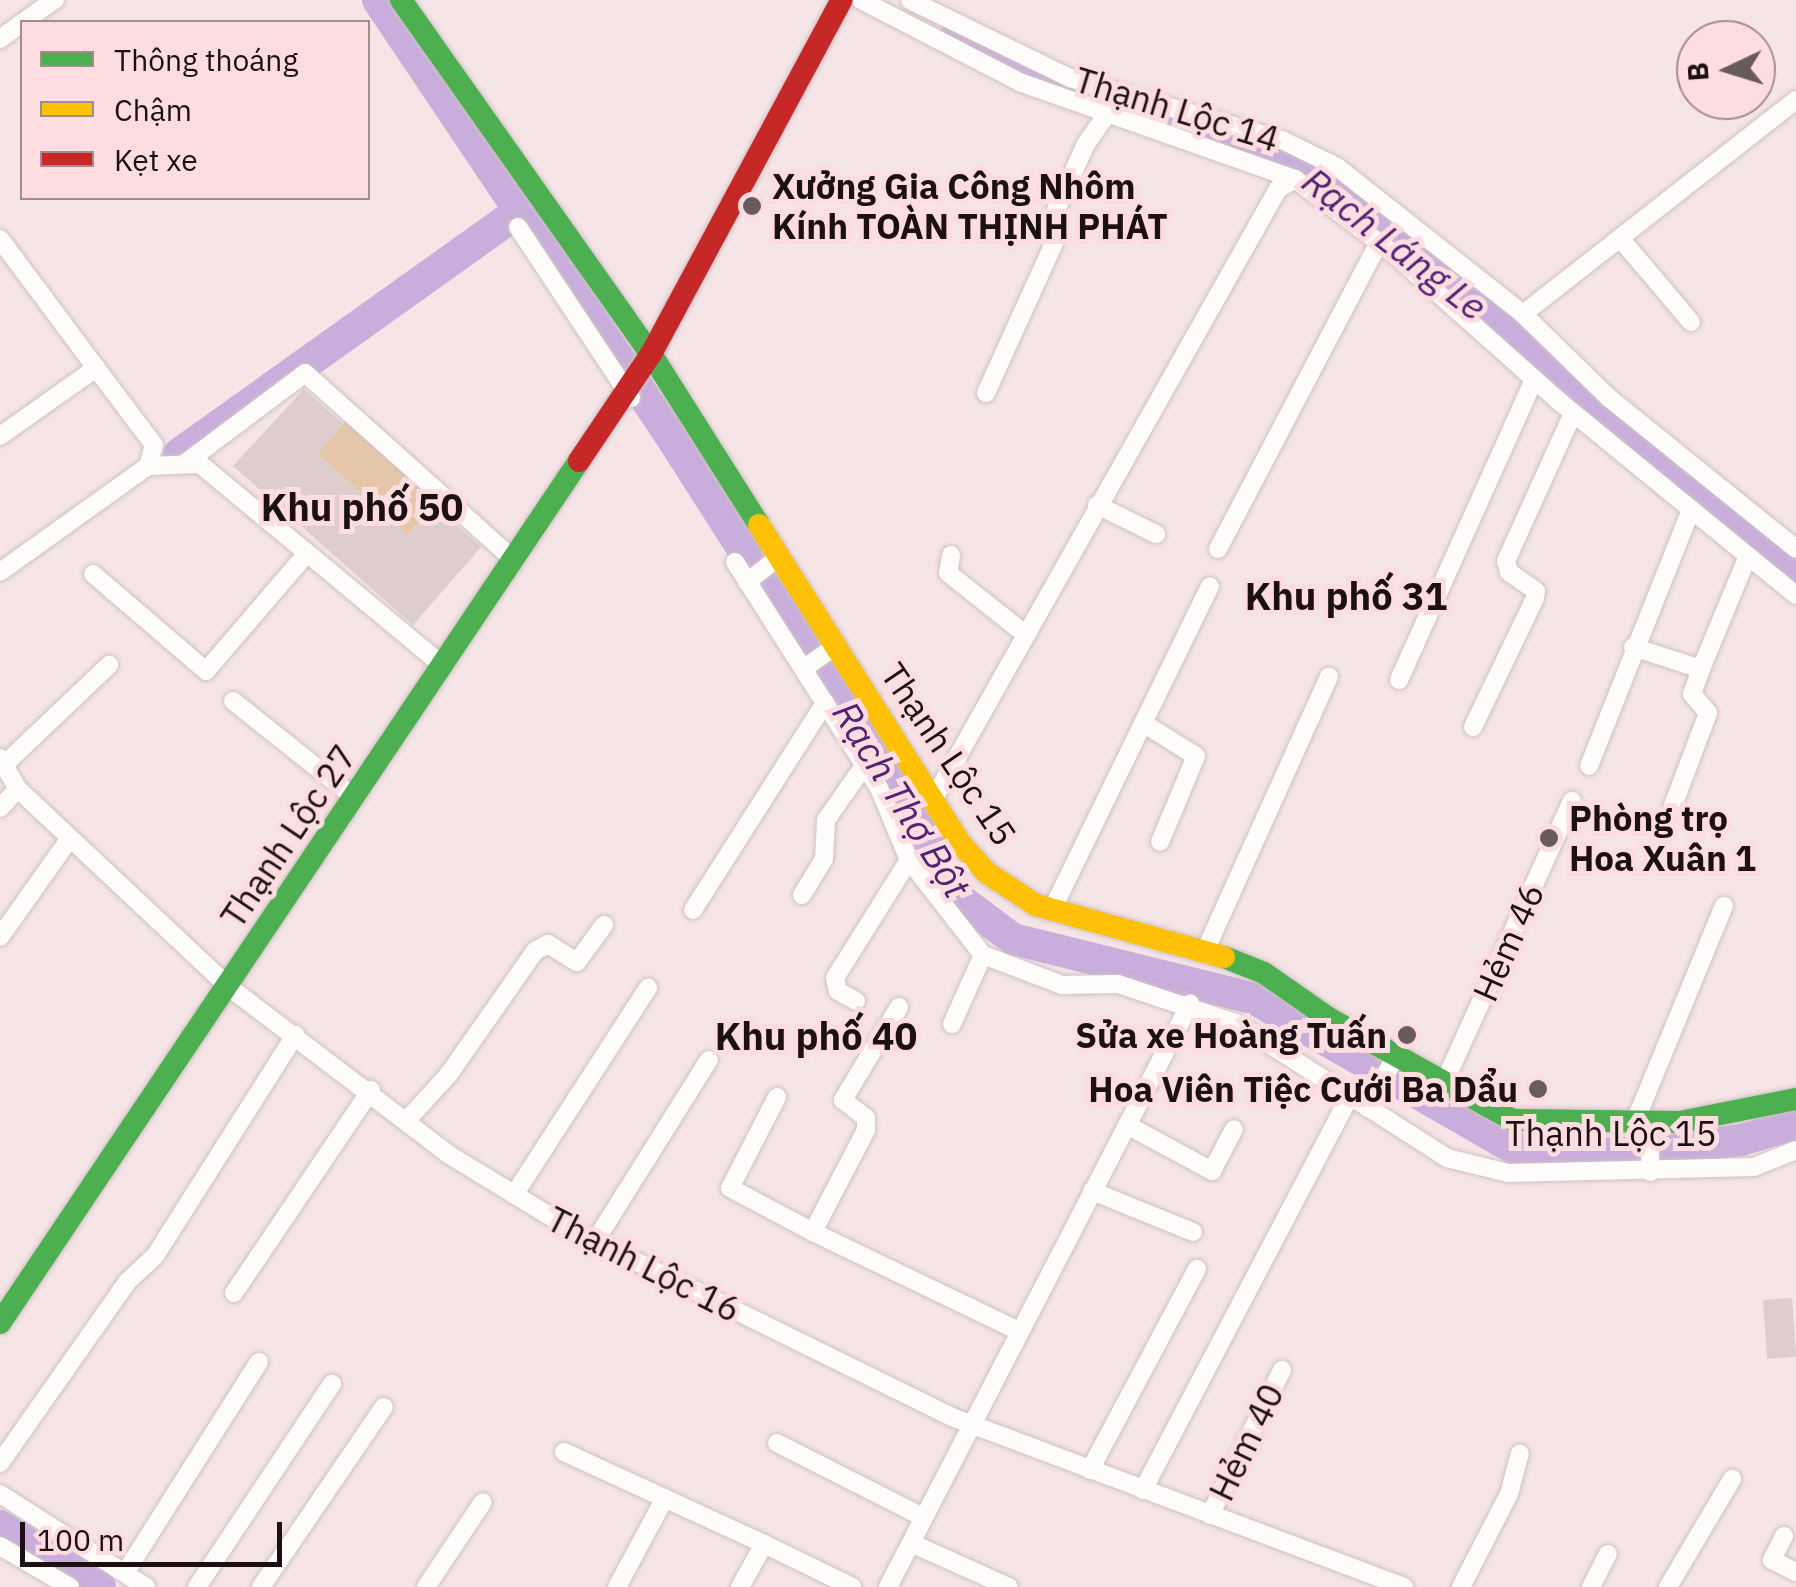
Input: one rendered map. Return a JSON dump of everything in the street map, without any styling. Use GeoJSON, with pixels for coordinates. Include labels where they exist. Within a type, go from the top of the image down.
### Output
{"type":"FeatureCollection","features":[{"type":"Feature","properties":{"kind":"street"},"geometry":{"type":"LineString","coordinates":[[27,20],[55,0]]}},
{"type":"Feature","properties":{"kind":"street","name":"Thạnh Lộc 15"},"geometry":{"type":"LineString","coordinates":[[401,0],[647,360],[933,800],[987,873],[1052,910],[1206,950],[1264,973],[1396,1057],[1513,1120],[1641,1123],[1796,1099]]}},
{"type":"Feature","properties":{"kind":"street","name":"Thạnh Lộc 27"},"geometry":{"type":"LineString","coordinates":[[0,1323],[628,391],[842,0]]}},
{"type":"Feature","properties":{"kind":"street","name":"Thạnh Lộc 14"},"geometry":{"type":"LineString","coordinates":[[861,0],[1022,83],[1295,179],[1395,255],[1573,413],[1796,595]]}},
{"type":"Feature","properties":{"kind":"street","name":"Thạnh Lộc 14"},"geometry":{"type":"LineString","coordinates":[[910,0],[1070,78],[1282,140],[1337,167],[1523,314],[1609,398],[1796,550]]}},
{"type":"Feature","properties":{"kind":"street"},"geometry":{"type":"LineString","coordinates":[[1523,314],[1796,100]]}},
{"type":"Feature","properties":{"kind":"street"},"geometry":{"type":"LineString","coordinates":[[986,393],[1056,239],[1051,221],[1086,144],[1108,113]]}},
{"type":"Feature","properties":{"kind":"street","name":"Thạnh Lộc 14"},"geometry":{"type":"LineString","coordinates":[[933,800],[1278,190],[1295,179]]}},
{"type":"Feature","properties":{"kind":"street"},"geometry":{"type":"LineString","coordinates":[[518,227],[628,391]]}},
{"type":"Feature","properties":{"kind":"street"},"geometry":{"type":"LineString","coordinates":[[1395,255],[1417,230]]}},
{"type":"Feature","properties":{"kind":"street"},"geometry":{"type":"LineString","coordinates":[[0,238],[154,446],[148,466]]}},
{"type":"Feature","properties":{"kind":"street"},"geometry":{"type":"LineString","coordinates":[[1620,238],[1691,322]]}},
{"type":"Feature","properties":{"kind":"street"},"geometry":{"type":"LineString","coordinates":[[1218,549],[1378,242]]}},
{"type":"Feature","properties":{"kind":"street"},"geometry":{"type":"LineString","coordinates":[[0,436],[96,368]]}},
{"type":"Feature","properties":{"kind":"street"},"geometry":{"type":"LineString","coordinates":[[184,464],[304,372],[513,559]]}},
{"type":"Feature","properties":{"kind":"street"},"geometry":{"type":"LineString","coordinates":[[1398,680],[1534,379]]}},
{"type":"Feature","properties":{"kind":"street"},"geometry":{"type":"LineString","coordinates":[[1473,727],[1535,598],[1536,591],[1509,572],[1506,560],[1573,413]]}},
{"type":"Feature","properties":{"kind":"street"},"geometry":{"type":"LineString","coordinates":[[0,572],[148,466],[200,464],[442,665]]}},
{"type":"Feature","properties":{"kind":"street"},"geometry":{"type":"LineString","coordinates":[[1097,505],[1156,534]]}},
{"type":"Feature","properties":{"kind":"street"},"geometry":{"type":"LineString","coordinates":[[1589,766],[1691,510]]}},
{"type":"Feature","properties":{"kind":"street"},"geometry":{"type":"LineString","coordinates":[[93,574],[206,670],[307,553]]}},
{"type":"Feature","properties":{"kind":"street"},"geometry":{"type":"LineString","coordinates":[[951,555],[948,573],[1024,634]]}},
{"type":"Feature","properties":{"kind":"street"},"geometry":{"type":"LineString","coordinates":[[747,582],[778,558]]}},
{"type":"Feature","properties":{"kind":"street"},"geometry":{"type":"LineString","coordinates":[[1672,810],[1708,712],[1692,694],[1746,558]]}},
{"type":"Feature","properties":{"kind":"street"},"geometry":{"type":"LineString","coordinates":[[735,562],[864,766],[909,860],[983,955],[952,1024]]}},
{"type":"Feature","properties":{"kind":"street"},"geometry":{"type":"LineString","coordinates":[[1052,910],[1210,586]]}},
{"type":"Feature","properties":{"kind":"street"},"geometry":{"type":"LineString","coordinates":[[1634,646],[1701,669]]}},
{"type":"Feature","properties":{"kind":"street"},"geometry":{"type":"LineString","coordinates":[[803,670],[835,647]]}},
{"type":"Feature","properties":{"kind":"street"},"geometry":{"type":"LineString","coordinates":[[2,761],[109,665]]}},
{"type":"Feature","properties":{"kind":"street"},"geometry":{"type":"LineString","coordinates":[[1206,950],[1329,676]]}},
{"type":"Feature","properties":{"kind":"street"},"geometry":{"type":"LineString","coordinates":[[233,702],[355,798]]}},
{"type":"Feature","properties":{"kind":"street"},"geometry":{"type":"LineString","coordinates":[[694,910],[824,703]]}},
{"type":"Feature","properties":{"kind":"street"},"geometry":{"type":"LineString","coordinates":[[1143,723],[1196,756],[1160,842]]}},
{"type":"Feature","properties":{"kind":"street","name":"Thạnh Lộc 16"},"geometry":{"type":"LineString","coordinates":[[2,761],[18,788],[229,987],[407,1120],[514,1195],[594,1243],[968,1423],[1400,1586]]}},
{"type":"Feature","properties":{"kind":"street"},"geometry":{"type":"LineString","coordinates":[[802,895],[824,859],[826,820],[864,766]]}},
{"type":"Feature","properties":{"kind":"street"},"geometry":{"type":"LineString","coordinates":[[0,808],[18,788]]}},
{"type":"Feature","properties":{"kind":"street","name":"Hẻm 46"},"geometry":{"type":"LineString","coordinates":[[1444,1083],[1572,801]]}},
{"type":"Feature","properties":{"kind":"street"},"geometry":{"type":"LineString","coordinates":[[0,936],[70,838]]}},
{"type":"Feature","properties":{"kind":"street"},"geometry":{"type":"LineString","coordinates":[[856,1001],[838,990],[835,978],[909,860]]}},
{"type":"Feature","properties":{"kind":"street"},"geometry":{"type":"LineString","coordinates":[[1651,1172],[1641,1123],[1724,906]]}},
{"type":"Feature","properties":{"kind":"street"},"geometry":{"type":"LineString","coordinates":[[407,1120],[449,1074],[535,951],[548,944],[576,962],[604,925]]}},
{"type":"Feature","properties":{"kind":"street","name":"Thạnh Lộc 15"},"geometry":{"type":"LineString","coordinates":[[983,955],[1062,985],[1118,984],[1190,1004],[1236,1023],[1447,1158],[1508,1173],[1754,1167],[1796,1150]]}},
{"type":"Feature","properties":{"kind":"street"},"geometry":{"type":"LineString","coordinates":[[514,1195],[648,988]]}},
{"type":"Feature","properties":{"kind":"street"},"geometry":{"type":"LineString","coordinates":[[888,1587],[968,1423],[1190,1004]]}},
{"type":"Feature","properties":{"kind":"street"},"geometry":{"type":"LineString","coordinates":[[812,1232],[866,1130],[866,1118],[843,1100],[899,1007]]}},
{"type":"Feature","properties":{"kind":"street"},"geometry":{"type":"LineString","coordinates":[[0,1463],[127,1282],[162,1246],[295,1035]]}},
{"type":"Feature","properties":{"kind":"street"},"geometry":{"type":"LineString","coordinates":[[1368,1108],[1396,1057]]}},
{"type":"Feature","properties":{"kind":"street"},"geometry":{"type":"LineString","coordinates":[[594,1243],[710,1060]]}},
{"type":"Feature","properties":{"kind":"street"},"geometry":{"type":"LineString","coordinates":[[234,1292],[371,1090]]}},
{"type":"Feature","properties":{"kind":"street"},"geometry":{"type":"LineString","coordinates":[[1143,1490],[1350,1096]]}},
{"type":"Feature","properties":{"kind":"street"},"geometry":{"type":"LineString","coordinates":[[777,1097],[730,1188],[812,1232],[1018,1330]]}},
{"type":"Feature","properties":{"kind":"street"},"geometry":{"type":"LineString","coordinates":[[1126,1125],[1212,1171],[1234,1129]]}},
{"type":"Feature","properties":{"kind":"street"},"geometry":{"type":"LineString","coordinates":[[1092,1190],[1193,1232]]}},
{"type":"Feature","properties":{"kind":"street"},"geometry":{"type":"LineString","coordinates":[[1090,1470],[1197,1270]]}},
{"type":"Feature","properties":{"kind":"street"},"geometry":{"type":"LineString","coordinates":[[125,1574],[259,1362]]}},
{"type":"Feature","properties":{"kind":"street","name":"Hẻm 40"},"geometry":{"type":"LineString","coordinates":[[1210,1515],[1282,1370]]}},
{"type":"Feature","properties":{"kind":"street"},"geometry":{"type":"LineString","coordinates":[[197,1587],[332,1384]]}},
{"type":"Feature","properties":{"kind":"street"},"geometry":{"type":"LineString","coordinates":[[261,1587],[384,1407]]}},
{"type":"Feature","properties":{"kind":"street"},"geometry":{"type":"LineString","coordinates":[[777,1443],[922,1517]]}},
{"type":"Feature","properties":{"kind":"street"},"geometry":{"type":"LineString","coordinates":[[564,1452],[852,1587]]}},
{"type":"Feature","properties":{"kind":"street"},"geometry":{"type":"LineString","coordinates":[[1462,1587],[1509,1494],[1520,1453]]}},
{"type":"Feature","properties":{"kind":"street"},"geometry":{"type":"LineString","coordinates":[[1668,1587],[1732,1479]]}},
{"type":"Feature","properties":{"kind":"street"},"geometry":{"type":"LineString","coordinates":[[0,1494],[146,1587]]}},
{"type":"Feature","properties":{"kind":"street"},"geometry":{"type":"LineString","coordinates":[[618,1587],[664,1498]]}},
{"type":"Feature","properties":{"kind":"street"},"geometry":{"type":"LineString","coordinates":[[426,1587],[483,1502]]}},
{"type":"Feature","properties":{"kind":"street"},"geometry":{"type":"LineString","coordinates":[[1784,1536],[1772,1560],[1796,1572]]}},
{"type":"Feature","properties":{"kind":"street"},"geometry":{"type":"LineString","coordinates":[[911,1543],[1009,1587]]}},
{"type":"Feature","properties":{"kind":"street"},"geometry":{"type":"LineString","coordinates":[[740,1587],[764,1544]]}},
{"type":"Feature","properties":{"kind":"street"},"geometry":{"type":"LineString","coordinates":[[0,1546],[70,1587]]}},
{"type":"Feature","properties":{"kind":"street"},"geometry":{"type":"LineString","coordinates":[[1591,1587],[1608,1554]]}},
{"type":"Feature","properties":{"kind":"shaded area"},"geometry":{"type":"Polygon","coordinates":[[[347,420],[438,502],[408,535],[317,453],[347,420]]]}},
{"type":"Feature","properties":{"kind":"building"},"geometry":{"type":"Polygon","coordinates":[[[304,389],[343,424],[317,454],[408,535],[434,505],[481,547],[413,625],[233,466],[304,389]]]}},
{"type":"Feature","properties":{"kind":"building"},"geometry":{"type":"Polygon","coordinates":[[[1792,1298],[1796,1357],[1767,1359],[1763,1300],[1792,1298]]]}},
{"type":"Feature","properties":{"kind":"waterway","name":"Rạch Thợ Bột"},"geometry":{"type":"LineString","coordinates":[[378,0],[666,429],[919,825],[958,898],[1013,939],[1255,999],[1515,1149],[1619,1154],[1741,1140],[1796,1124]]}},
{"type":"Feature","properties":{"kind":"waterway","name":"Rạch Láng Le"},"geometry":{"type":"LineString","coordinates":[[953,40],[1062,88],[1260,146],[1321,176],[1796,575]]}},
{"type":"Feature","properties":{"kind":"waterway"},"geometry":{"type":"LineString","coordinates":[[179,454],[520,211]]}},
{"type":"Feature","properties":{"kind":"waterway"},"geometry":{"type":"LineString","coordinates":[[0,1526],[100,1587]]}},
{"type":"Feature","properties":{"kind":"traffic: fast"},"geometry":{"type":"LineString","coordinates":[[401,0],[651,354],[759,525]]}},
{"type":"Feature","properties":{"kind":"traffic: fast"},"geometry":{"type":"LineString","coordinates":[[0,1323],[579,461]]}},
{"type":"Feature","properties":{"kind":"traffic: fast"},"geometry":{"type":"LineString","coordinates":[[1224,957],[1264,973],[1330,1019],[1513,1120],[1680,1122],[1796,1099]]}},
{"type":"Feature","properties":{"kind":"traffic: slow"},"geometry":{"type":"LineString","coordinates":[[759,525],[960,843],[987,873],[1036,905],[1224,957]]}},
{"type":"Feature","properties":{"kind":"traffic: jam"},"geometry":{"type":"LineString","coordinates":[[579,461],[651,354],[842,0]]}},
{"type":"Feature","properties":{"kind":"place","name":"Xưởng Gia Công Nhôm Kính TOÀN THỊNH PHÁT"},"geometry":{"type":"Point","coordinates":[752,206]}},
{"type":"Feature","properties":{"kind":"place","name":"Phòng trọ Hoa Xuân 1"},"geometry":{"type":"Point","coordinates":[1549,838]}},
{"type":"Feature","properties":{"kind":"place","name":"Sửa xe Hoàng Tuấn"},"geometry":{"type":"Point","coordinates":[1407,1035]}},
{"type":"Feature","properties":{"kind":"place","name":"Hoa Viên Tiệc Cưới Ba Dẩu"},"geometry":{"type":"Point","coordinates":[1538,1089]}},
{"type":"Feature","properties":{"kind":"district","name":"Khu phố 50"},"geometry":{"type":"Point","coordinates":[362,507]}},
{"type":"Feature","properties":{"kind":"district","name":"Khu phố 31"},"geometry":{"type":"Point","coordinates":[1346,596]}},
{"type":"Feature","properties":{"kind":"district","name":"Khu phố 40"},"geometry":{"type":"Point","coordinates":[816,1036]}}]}
